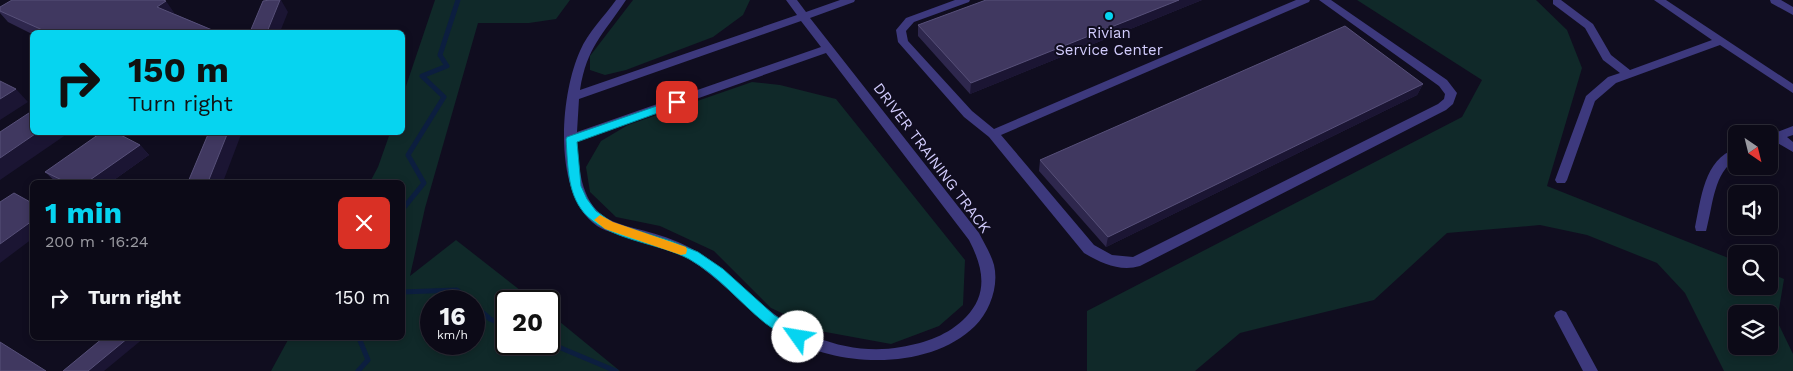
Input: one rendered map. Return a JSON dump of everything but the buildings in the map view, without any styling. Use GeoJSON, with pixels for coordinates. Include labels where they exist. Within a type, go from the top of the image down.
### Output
{"type":"FeatureCollection","features":[{"type":"Feature","properties":{"kind":"street","name":"DRIVER TRAINING TRACK"},"geometry":{"type":"LineString","coordinates":[[621,0],[586,49],[576,73],[571,139],[576,186],[582,201],[592,214],[609,226],[667,244],[694,256],[719,272],[770,319],[798,337],[836,350],[868,356],[902,355],[925,350],[947,340],[967,325],[981,309],[987,286],[987,264],[974,237],[791,0]]}},
{"type":"Feature","properties":{"kind":"street"},"geometry":{"type":"LineString","coordinates":[[573,97],[850,0]]}},
{"type":"Feature","properties":{"kind":"street"},"geometry":{"type":"LineString","coordinates":[[965,0],[910,20],[901,30],[903,42],[968,114],[993,134],[1089,249],[1105,259],[1119,263],[1135,262],[1442,108],[1450,101],[1450,93],[1443,83],[1324,0]]}},
{"type":"Feature","properties":{"kind":"street"},"geometry":{"type":"LineString","coordinates":[[993,134],[1305,0]]}},
{"type":"Feature","properties":{"kind":"street"},"geometry":{"type":"LineString","coordinates":[[1659,0],[1793,89]]}},
{"type":"Feature","properties":{"kind":"street"},"geometry":{"type":"LineString","coordinates":[[1775,1],[1793,12]]}},
{"type":"Feature","properties":{"kind":"street"},"geometry":{"type":"LineString","coordinates":[[1556,2],[1589,26],[1607,56],[1628,74]]}},
{"type":"Feature","properties":{"kind":"street"},"geometry":{"type":"LineString","coordinates":[[1561,180],[1590,99],[1612,80],[1721,41]]}},
{"type":"Feature","properties":{"kind":"street"},"geometry":{"type":"LineString","coordinates":[[571,139],[828,48]]}},
{"type":"Feature","properties":{"kind":"street"},"geometry":{"type":"LineString","coordinates":[[1778,136],[1793,130]]}},
{"type":"Feature","properties":{"kind":"street"},"geometry":{"type":"LineString","coordinates":[[1778,140],[1793,148]]}},
{"type":"Feature","properties":{"kind":"street"},"geometry":{"type":"LineString","coordinates":[[1701,227],[1718,166],[1728,157]]}},
{"type":"Feature","properties":{"kind":"street"},"geometry":{"type":"LineString","coordinates":[[1561,316],[1591,371]]}},
{"type":"Feature","properties":{"kind":"green space"},"geometry":{"type":"Polygon","coordinates":[[[435,0],[570,0],[556,19],[529,23],[478,23],[425,208],[410,276],[456,240],[520,290],[495,290],[495,355],[560,355],[560,322],[620,371],[271,371],[288,340],[405,340],[405,180],[371,180],[378,167],[389,135],[405,135],[405,89],[435,0]]]}},
{"type":"Feature","properties":{"kind":"green space"},"geometry":{"type":"Polygon","coordinates":[[[633,0],[750,0],[743,15],[713,37],[626,70],[605,75],[590,70],[590,56],[633,0]]]}},
{"type":"Feature","properties":{"kind":"green space"},"geometry":{"type":"Polygon","coordinates":[[[1357,0],[1536,0],[1567,30],[1582,68],[1547,186],[1728,258],[1728,295],[1778,295],[1778,277],[1784,279],[1778,315],[1778,305],[1728,305],[1728,355],[1778,355],[1778,323],[1793,354],[1793,371],[1724,371],[1685,293],[1657,263],[1587,235],[1540,225],[1447,233],[1374,300],[1240,333],[1195,371],[1087,371],[1087,311],[1462,117],[1482,80],[1357,0]]]}},
{"type":"Feature","properties":{"kind":"green space"},"geometry":{"type":"Polygon","coordinates":[[[752,82],[780,85],[836,99],[965,260],[963,305],[939,326],[891,344],[820,331],[771,308],[714,251],[660,226],[616,217],[590,192],[586,167],[601,141],[628,125],[752,82]]]}},
{"type":"Feature","properties":{"kind":"waterway"},"geometry":{"type":"LineString","coordinates":[[405,206],[424,183],[408,155],[444,97],[422,76],[447,66],[440,55],[458,0]]}},
{"type":"Feature","properties":{"kind":"waterway"},"geometry":{"type":"LineString","coordinates":[[405,292],[420,291]]}},
{"type":"Feature","properties":{"kind":"waterway"},"geometry":{"type":"LineString","coordinates":[[485,315],[495,321]]}},
{"type":"Feature","properties":{"kind":"waterway"},"geometry":{"type":"LineString","coordinates":[[358,371],[368,360],[360,340]]}},
{"type":"Feature","properties":{"kind":"waterway"},"geometry":{"type":"LineString","coordinates":[[560,348],[616,371]]}},
{"type":"Feature","properties":{"kind":"slow traffic"},"geometry":{"type":"LineString","coordinates":[[600,220],[609,226],[681,250]]}},
{"type":"Feature","properties":{"kind":"place","name":"Rivian Service Center"},"geometry":{"type":"Point","coordinates":[1109,16]}},
{"type":"Feature","properties":{"kind":"route"},"geometry":{"type":"LineString","coordinates":[[677,102],[571,139],[576,186],[582,201],[592,214],[609,226],[667,244],[694,256],[719,272],[770,319],[798,337]]}}]}
